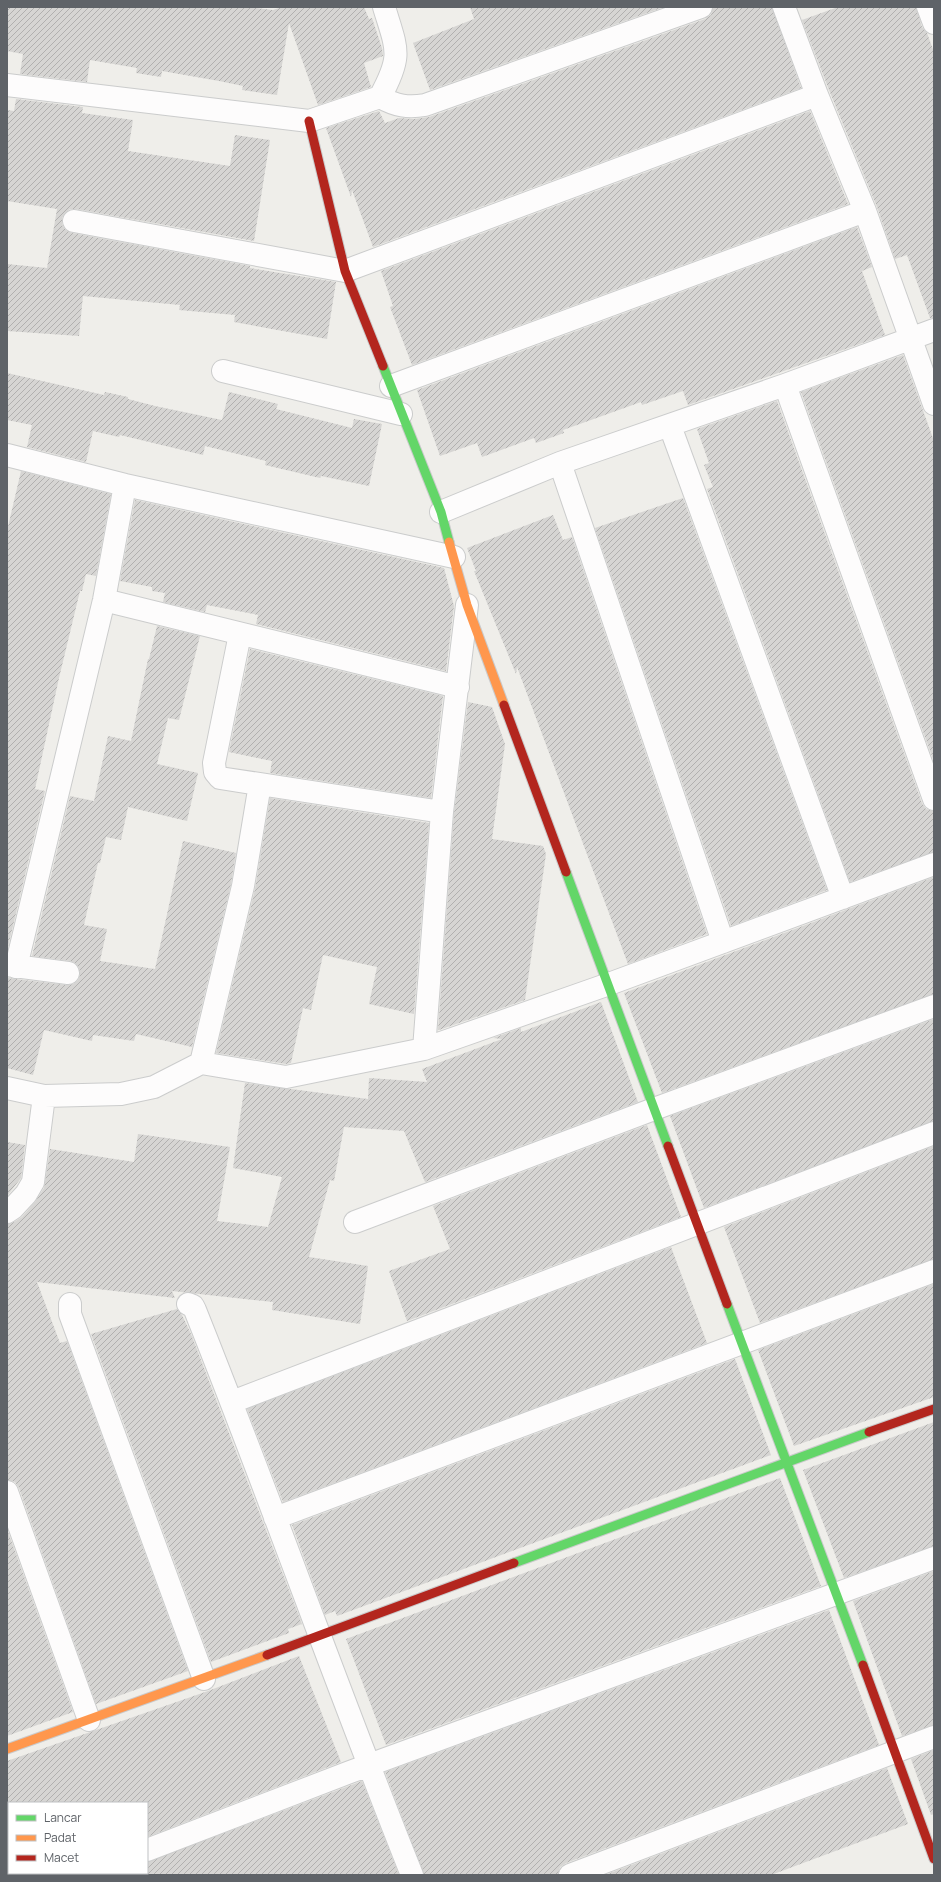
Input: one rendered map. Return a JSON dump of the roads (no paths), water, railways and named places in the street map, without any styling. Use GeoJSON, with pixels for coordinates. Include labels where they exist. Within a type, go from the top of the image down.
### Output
{"type":"FeatureCollection","features":[{"type":"Feature","properties":{"kind":"street"},"geometry":{"type":"LineString","coordinates":[[7,85],[309,121],[380,97],[393,72],[397,57],[384,7]]}},
{"type":"Feature","properties":{"kind":"street"},"geometry":{"type":"LineString","coordinates":[[380,97],[391,103],[405,107],[425,105],[701,7]]}},
{"type":"Feature","properties":{"kind":"street"},"geometry":{"type":"LineString","coordinates":[[784,7],[816,96],[865,211],[934,404]]}},
{"type":"Feature","properties":{"kind":"street"},"geometry":{"type":"LineString","coordinates":[[928,7],[934,23]]}},
{"type":"Feature","properties":{"kind":"street"},"geometry":{"type":"LineString","coordinates":[[74,221],[345,270],[816,96]]}},
{"type":"Feature","properties":{"kind":"street"},"geometry":{"type":"LineString","coordinates":[[309,121],[345,270],[440,512],[467,605],[741,1343],[837,1594],[934,1860]]}},
{"type":"Feature","properties":{"kind":"street"},"geometry":{"type":"LineString","coordinates":[[390,386],[865,211]]}},
{"type":"Feature","properties":{"kind":"street"},"geometry":{"type":"LineString","coordinates":[[440,512],[560,464],[786,385],[934,330]]}},
{"type":"Feature","properties":{"kind":"street"},"geometry":{"type":"LineString","coordinates":[[223,371],[401,414]]}},
{"type":"Feature","properties":{"kind":"street"},"geometry":{"type":"LineString","coordinates":[[786,385],[934,798]]}},
{"type":"Feature","properties":{"kind":"street"},"geometry":{"type":"LineString","coordinates":[[670,426],[843,898]]}},
{"type":"Feature","properties":{"kind":"street"},"geometry":{"type":"LineString","coordinates":[[7,455],[125,485],[454,557]]}},
{"type":"Feature","properties":{"kind":"street"},"geometry":{"type":"LineString","coordinates":[[560,464],[722,942]]}},
{"type":"Feature","properties":{"kind":"street"},"geometry":{"type":"LineString","coordinates":[[68,973],[11,966],[104,600],[125,485]]}},
{"type":"Feature","properties":{"kind":"street"},"geometry":{"type":"LineString","coordinates":[[104,600],[458,686]]}},
{"type":"Feature","properties":{"kind":"street"},"geometry":{"type":"LineString","coordinates":[[424,1049],[442,812],[467,605]]}},
{"type":"Feature","properties":{"kind":"street"},"geometry":{"type":"LineString","coordinates":[[240,634],[214,764],[220,778],[442,812]]}},
{"type":"Feature","properties":{"kind":"street"},"geometry":{"type":"LineString","coordinates":[[201,1063],[243,886],[260,784]]}},
{"type":"Feature","properties":{"kind":"street"},"geometry":{"type":"LineString","coordinates":[[7,1088],[44,1096],[121,1094],[154,1088],[201,1063],[286,1077],[424,1049],[608,984],[934,864]]}},
{"type":"Feature","properties":{"kind":"street"},"geometry":{"type":"LineString","coordinates":[[355,1222],[654,1109],[934,1006]]}},
{"type":"Feature","properties":{"kind":"street"},"geometry":{"type":"LineString","coordinates":[[7,1212],[13,1208],[26,1194],[33,1182],[44,1096]]}},
{"type":"Feature","properties":{"kind":"street"},"geometry":{"type":"LineString","coordinates":[[232,1402],[934,1134]]}},
{"type":"Feature","properties":{"kind":"street"},"geometry":{"type":"LineString","coordinates":[[275,1518],[934,1271]]}},
{"type":"Feature","properties":{"kind":"street"},"geometry":{"type":"LineString","coordinates":[[70,1304],[70,1314],[204,1679]]}},
{"type":"Feature","properties":{"kind":"street"},"geometry":{"type":"LineString","coordinates":[[188,1304],[193,1306],[195,1310],[232,1402],[368,1766],[412,1875]]}},
{"type":"Feature","properties":{"kind":"street"},"geometry":{"type":"LineString","coordinates":[[7,1749],[204,1679],[786,1462],[934,1409]]}},
{"type":"Feature","properties":{"kind":"street"},"geometry":{"type":"LineString","coordinates":[[7,1492],[89,1720]]}},
{"type":"Feature","properties":{"kind":"street"},"geometry":{"type":"LineString","coordinates":[[148,1850],[368,1766],[934,1558]]}},
{"type":"Feature","properties":{"kind":"street"},"geometry":{"type":"LineString","coordinates":[[570,1875],[934,1737]]}}]}
